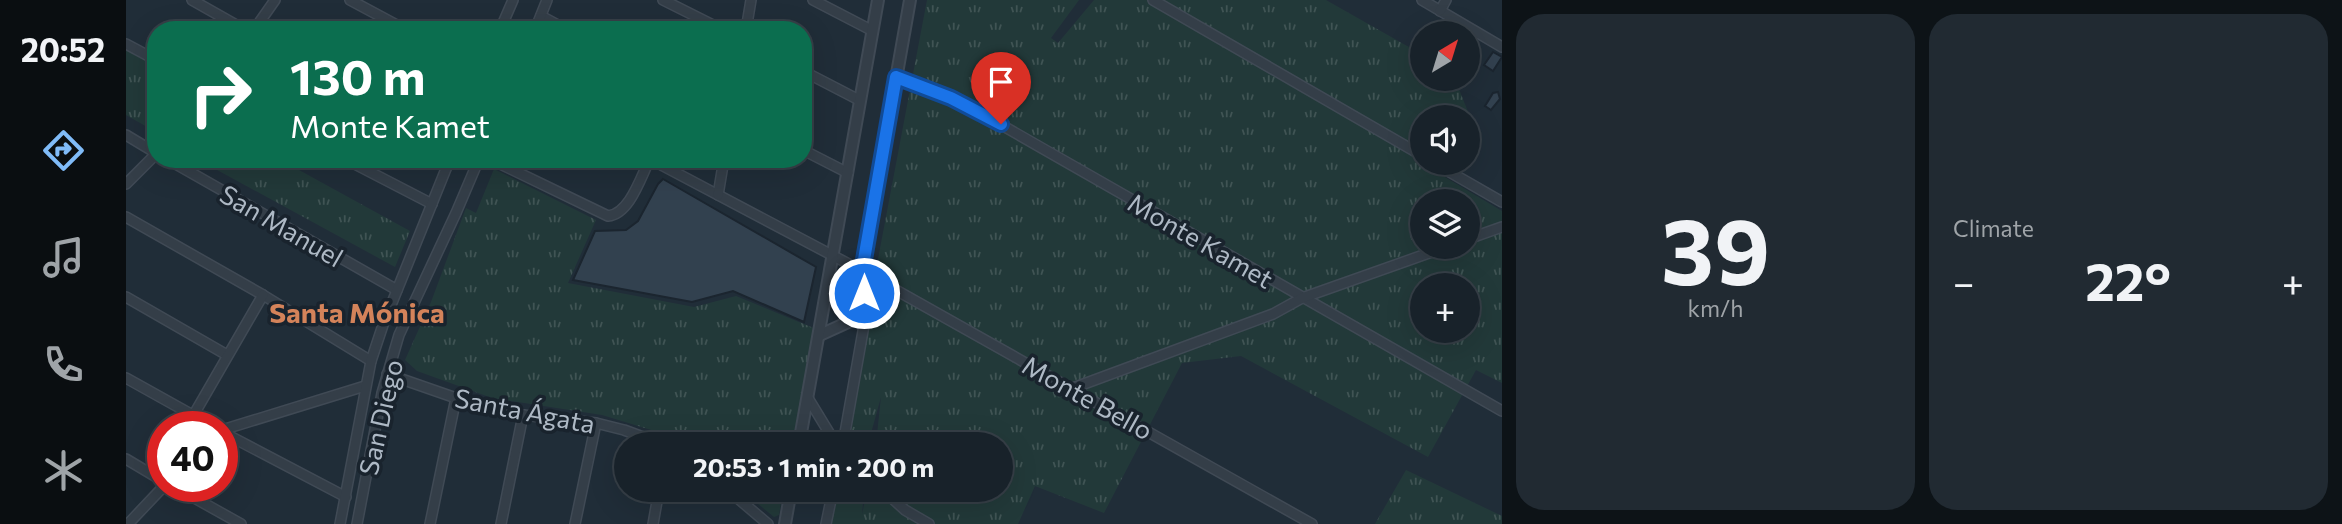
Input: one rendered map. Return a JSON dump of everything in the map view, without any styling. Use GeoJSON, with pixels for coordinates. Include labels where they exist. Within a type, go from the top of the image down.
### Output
{"type":"FeatureCollection","features":[{"type":"Feature","properties":{"kind":"street"},"geometry":{"type":"LineString","coordinates":[[192,0],[229,21]]}},
{"type":"Feature","properties":{"kind":"street"},"geometry":{"type":"LineString","coordinates":[[260,21],[275,0]]}},
{"type":"Feature","properties":{"kind":"street"},"geometry":{"type":"LineString","coordinates":[[350,0],[389,21]]}},
{"type":"Feature","properties":{"kind":"street"},"geometry":{"type":"LineString","coordinates":[[504,21],[513,0]]}},
{"type":"Feature","properties":{"kind":"street"},"geometry":{"type":"LineString","coordinates":[[539,21],[547,0]]}},
{"type":"Feature","properties":{"kind":"street"},"geometry":{"type":"LineString","coordinates":[[663,0],[705,21]]}},
{"type":"Feature","properties":{"kind":"street"},"geometry":{"type":"LineString","coordinates":[[748,21],[751,0]]}},
{"type":"Feature","properties":{"kind":"street"},"geometry":{"type":"LineString","coordinates":[[813,0],[871,30]]}},
{"type":"Feature","properties":{"kind":"street"},"geometry":{"type":"LineString","coordinates":[[801,432],[878,0]]}},
{"type":"Feature","properties":{"kind":"street"},"geometry":{"type":"LineString","coordinates":[[845,432],[866,314],[862,271],[910,0]]}},
{"type":"Feature","properties":{"kind":"street"},"geometry":{"type":"LineString","coordinates":[[1153,0],[1410,148]]}},
{"type":"Feature","properties":{"kind":"street"},"geometry":{"type":"LineString","coordinates":[[1422,0],[1502,47]]}},
{"type":"Feature","properties":{"kind":"street"},"geometry":{"type":"LineString","coordinates":[[1440,11],[1446,0]]}},
{"type":"Feature","properties":{"kind":"street"},"geometry":{"type":"LineString","coordinates":[[541,16],[550,21]]}},
{"type":"Feature","properties":{"kind":"street"},"geometry":{"type":"LineString","coordinates":[[126,44],[147,55]]}},
{"type":"Feature","properties":{"kind":"street"},"geometry":{"type":"LineString","coordinates":[[812,76],[859,100]]}},
{"type":"Feature","properties":{"kind":"street","name":"Monte Kamet"},"geometry":{"type":"LineString","coordinates":[[896,77],[977,111],[1502,411]]}},
{"type":"Feature","properties":{"kind":"street"},"geometry":{"type":"LineString","coordinates":[[126,135],[147,148]]}},
{"type":"Feature","properties":{"kind":"street"},"geometry":{"type":"LineString","coordinates":[[812,155],[848,173]]}},
{"type":"Feature","properties":{"kind":"street"},"geometry":{"type":"LineString","coordinates":[[126,184],[147,162]]}},
{"type":"Feature","properties":{"kind":"street","name":"San Manuel"},"geometry":{"type":"LineString","coordinates":[[183,168],[397,290]]}},
{"type":"Feature","properties":{"kind":"street"},"geometry":{"type":"LineString","coordinates":[[362,168],[432,204]]}},
{"type":"Feature","properties":{"kind":"street","name":"San Diego"},"geometry":{"type":"LineString","coordinates":[[340,524],[371,361],[446,168]]}},
{"type":"Feature","properties":{"kind":"street","name":"San Diego"},"geometry":{"type":"LineString","coordinates":[[357,524],[387,374],[399,335],[475,168]]}},
{"type":"Feature","properties":{"kind":"street"},"geometry":{"type":"LineString","coordinates":[[509,168],[608,216],[623,209],[645,168]]}},
{"type":"Feature","properties":{"kind":"street","name":"Monte Bello"},"geometry":{"type":"LineString","coordinates":[[667,168],[834,255],[1312,524]]}},
{"type":"Feature","properties":{"kind":"street"},"geometry":{"type":"LineString","coordinates":[[718,195],[722,168]]}},
{"type":"Feature","properties":{"kind":"street"},"geometry":{"type":"LineString","coordinates":[[1455,175],[1502,202]]}},
{"type":"Feature","properties":{"kind":"street"},"geometry":{"type":"LineString","coordinates":[[126,217],[263,295],[371,361]]}},
{"type":"Feature","properties":{"kind":"street"},"geometry":{"type":"LineString","coordinates":[[1480,235],[1502,227]]}},
{"type":"Feature","properties":{"kind":"street"},"geometry":{"type":"LineString","coordinates":[[1073,388],[1273,314],[1302,298],[1412,259]]}},
{"type":"Feature","properties":{"kind":"street"},"geometry":{"type":"LineString","coordinates":[[196,411],[263,295]]}},
{"type":"Feature","properties":{"kind":"street"},"geometry":{"type":"LineString","coordinates":[[126,297],[227,355]]}},
{"type":"Feature","properties":{"kind":"street"},"geometry":{"type":"LineString","coordinates":[[820,335],[866,314]]}},
{"type":"Feature","properties":{"kind":"street","name":"Santa Ágata"},"geometry":{"type":"LineString","coordinates":[[387,374],[456,398],[523,415],[596,423],[629,432]]}},
{"type":"Feature","properties":{"kind":"street"},"geometry":{"type":"LineString","coordinates":[[126,378],[184,411]]}},
{"type":"Feature","properties":{"kind":"street"},"geometry":{"type":"LineString","coordinates":[[238,426],[365,386]]}},
{"type":"Feature","properties":{"kind":"street"},"geometry":{"type":"LineString","coordinates":[[430,524],[456,398]]}},
{"type":"Feature","properties":{"kind":"street"},"geometry":{"type":"LineString","coordinates":[[808,398],[829,432]]}},
{"type":"Feature","properties":{"kind":"street"},"geometry":{"type":"LineString","coordinates":[[501,524],[523,415]]}},
{"type":"Feature","properties":{"kind":"street"},"geometry":{"type":"LineString","coordinates":[[575,524],[596,423]]}},
{"type":"Feature","properties":{"kind":"street"},"geometry":{"type":"LineString","coordinates":[[238,440],[346,497]]}},
{"type":"Feature","properties":{"kind":"street"},"geometry":{"type":"LineString","coordinates":[[126,459],[147,471]]}},
{"type":"Feature","properties":{"kind":"street"},"geometry":{"type":"LineString","coordinates":[[128,524],[149,502]]}},
{"type":"Feature","properties":{"kind":"street"},"geometry":{"type":"LineString","coordinates":[[202,502],[241,524]]}},
{"type":"Feature","properties":{"kind":"street"},"geometry":{"type":"LineString","coordinates":[[653,524],[657,502]]}},
{"type":"Feature","properties":{"kind":"street"},"geometry":{"type":"LineString","coordinates":[[742,502],[768,524]]}},
{"type":"Feature","properties":{"kind":"street"},"geometry":{"type":"LineString","coordinates":[[785,524],[789,502]]}},
{"type":"Feature","properties":{"kind":"street"},"geometry":{"type":"LineString","coordinates":[[826,524],[831,502]]}},
{"type":"Feature","properties":{"kind":"street"},"geometry":{"type":"LineString","coordinates":[[896,502],[929,524]]}},
{"type":"Feature","properties":{"kind":"green space"},"geometry":{"type":"Polygon","coordinates":[[[927,0],[1079,0],[1051,38],[1058,43],[1094,0],[1326,0],[1410,48],[1410,91],[1460,91],[1465,105],[1410,105],[1410,175],[1441,175],[1465,189],[1410,189],[1410,259],[1480,259],[1480,198],[1502,211],[1502,383],[1476,370],[1428,457],[1241,356],[1182,363],[1104,513],[1035,486],[1018,524],[827,524],[832,502],[863,502],[862,515],[865,502],[1013,502],[1013,432],[877,432],[881,397],[871,432],[845,432],[927,0]]]}},
{"type":"Feature","properties":{"kind":"green space"},"geometry":{"type":"Polygon","coordinates":[[[126,49],[147,60],[147,127],[126,115],[126,49]]]}},
{"type":"Feature","properties":{"kind":"green space"},"geometry":{"type":"Polygon","coordinates":[[[214,168],[295,168],[410,231],[395,267],[214,168]]]}},
{"type":"Feature","properties":{"kind":"green space"},"geometry":{"type":"Polygon","coordinates":[[[494,169],[596,220],[568,283],[694,307],[736,296],[816,329],[795,432],[658,432],[602,415],[492,398],[417,371],[405,360],[431,302],[466,208],[476,213],[494,169]]]}},
{"type":"Feature","properties":{"kind":"green space"},"geometry":{"type":"Polygon","coordinates":[[[1406,470],[1502,516],[1502,524],[1375,524],[1406,470]]]}},
{"type":"Feature","properties":{"kind":"green space"},"geometry":{"type":"Polygon","coordinates":[[[756,502],[781,502],[779,515],[774,517],[756,502]]]}},
{"type":"Feature","properties":{"kind":"building"},"geometry":{"type":"Polygon","coordinates":[[[1493,52],[1502,57],[1493,71],[1484,65],[1493,52]]]}},
{"type":"Feature","properties":{"kind":"building"},"geometry":{"type":"Polygon","coordinates":[[[1498,92],[1500,99],[1491,110],[1485,106],[1493,93],[1498,92]]]}},
{"type":"Feature","properties":{"kind":"building"},"geometry":{"type":"Polygon","coordinates":[[[663,179],[816,267],[804,322],[733,291],[692,302],[573,280],[595,231],[626,230],[638,221],[663,179]]]}},
{"type":"Feature","properties":{"kind":"district","name":"Santa Mónica"},"geometry":{"type":"Point","coordinates":[357,312]}},
{"type":"Feature","properties":{"kind":"route"},"geometry":{"type":"LineString","coordinates":[[864,293],[862,271],[896,77],[951,98],[1001,124]]}}]}
